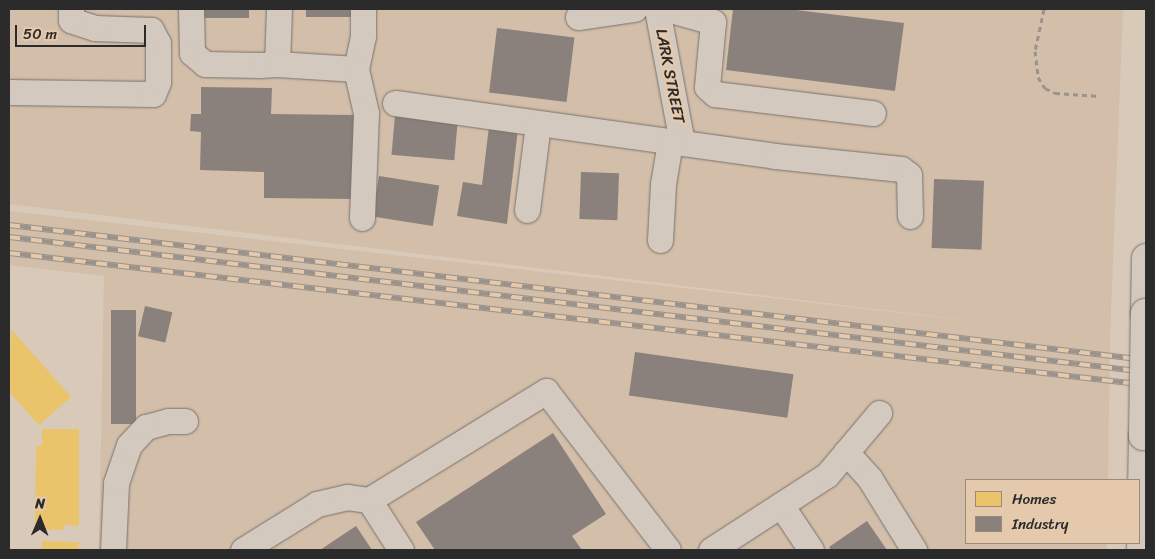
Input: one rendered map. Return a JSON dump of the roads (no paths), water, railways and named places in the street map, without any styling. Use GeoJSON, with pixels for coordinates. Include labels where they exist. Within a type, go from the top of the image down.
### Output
{"type":"FeatureCollection","features":[{"type":"Feature","properties":{"kind":"main road"},"geometry":{"type":"LineString","coordinates":[[1140,550],[1146,258]]}},
{"type":"Feature","properties":{"kind":"street"},"geometry":{"type":"LineString","coordinates":[[9,92],[154,94],[158,82],[158,43],[151,30],[96,28],[71,20],[71,9]]}},
{"type":"Feature","properties":{"kind":"street"},"geometry":{"type":"LineString","coordinates":[[192,9],[192,53],[206,64],[277,64],[356,69]]}},
{"type":"Feature","properties":{"kind":"street"},"geometry":{"type":"LineString","coordinates":[[277,64],[278,9]]}},
{"type":"Feature","properties":{"kind":"street"},"geometry":{"type":"LineString","coordinates":[[362,218],[366,112],[356,69],[362,49],[363,9]]}},
{"type":"Feature","properties":{"kind":"street"},"geometry":{"type":"LineString","coordinates":[[578,17],[634,9]]}},
{"type":"Feature","properties":{"kind":"street","name":"LARK STREET"},"geometry":{"type":"LineString","coordinates":[[657,9],[674,97],[676,142],[663,184],[660,240]]}},
{"type":"Feature","properties":{"kind":"street"},"geometry":{"type":"LineString","coordinates":[[666,9],[713,22],[707,87]]}},
{"type":"Feature","properties":{"kind":"street"},"geometry":{"type":"LineString","coordinates":[[674,97],[707,87]]}},
{"type":"Feature","properties":{"kind":"street"},"geometry":{"type":"LineString","coordinates":[[707,87],[715,94],[873,113]]}},
{"type":"Feature","properties":{"kind":"street"},"geometry":{"type":"LineString","coordinates":[[395,103],[775,156],[901,169],[909,175],[910,216]]}},
{"type":"Feature","properties":{"kind":"street"},"geometry":{"type":"LineString","coordinates":[[527,210],[538,124]]}},
{"type":"Feature","properties":{"kind":"street"},"geometry":{"type":"LineString","coordinates":[[244,550],[316,504],[347,497],[369,500],[546,391],[668,550]]}},
{"type":"Feature","properties":{"kind":"street"},"geometry":{"type":"LineString","coordinates":[[711,550],[827,475],[878,413]]}},
{"type":"Feature","properties":{"kind":"street"},"geometry":{"type":"LineString","coordinates":[[113,550],[116,483],[129,445],[146,427],[168,421],[185,421]]}},
{"type":"Feature","properties":{"kind":"street"},"geometry":{"type":"LineString","coordinates":[[846,452],[870,479],[914,550]]}},
{"type":"Feature","properties":{"kind":"street"},"geometry":{"type":"LineString","coordinates":[[369,500],[401,550]]}},
{"type":"Feature","properties":{"kind":"street"},"geometry":{"type":"LineString","coordinates":[[781,505],[812,550]]}},
{"type":"Feature","properties":{"kind":"railway"},"geometry":{"type":"LineString","coordinates":[[9,225],[1146,360]]}},
{"type":"Feature","properties":{"kind":"railway"},"geometry":{"type":"LineString","coordinates":[[9,237],[1146,372]]}},
{"type":"Feature","properties":{"kind":"railway"},"geometry":{"type":"LineString","coordinates":[[9,253],[1146,385]]}}]}
